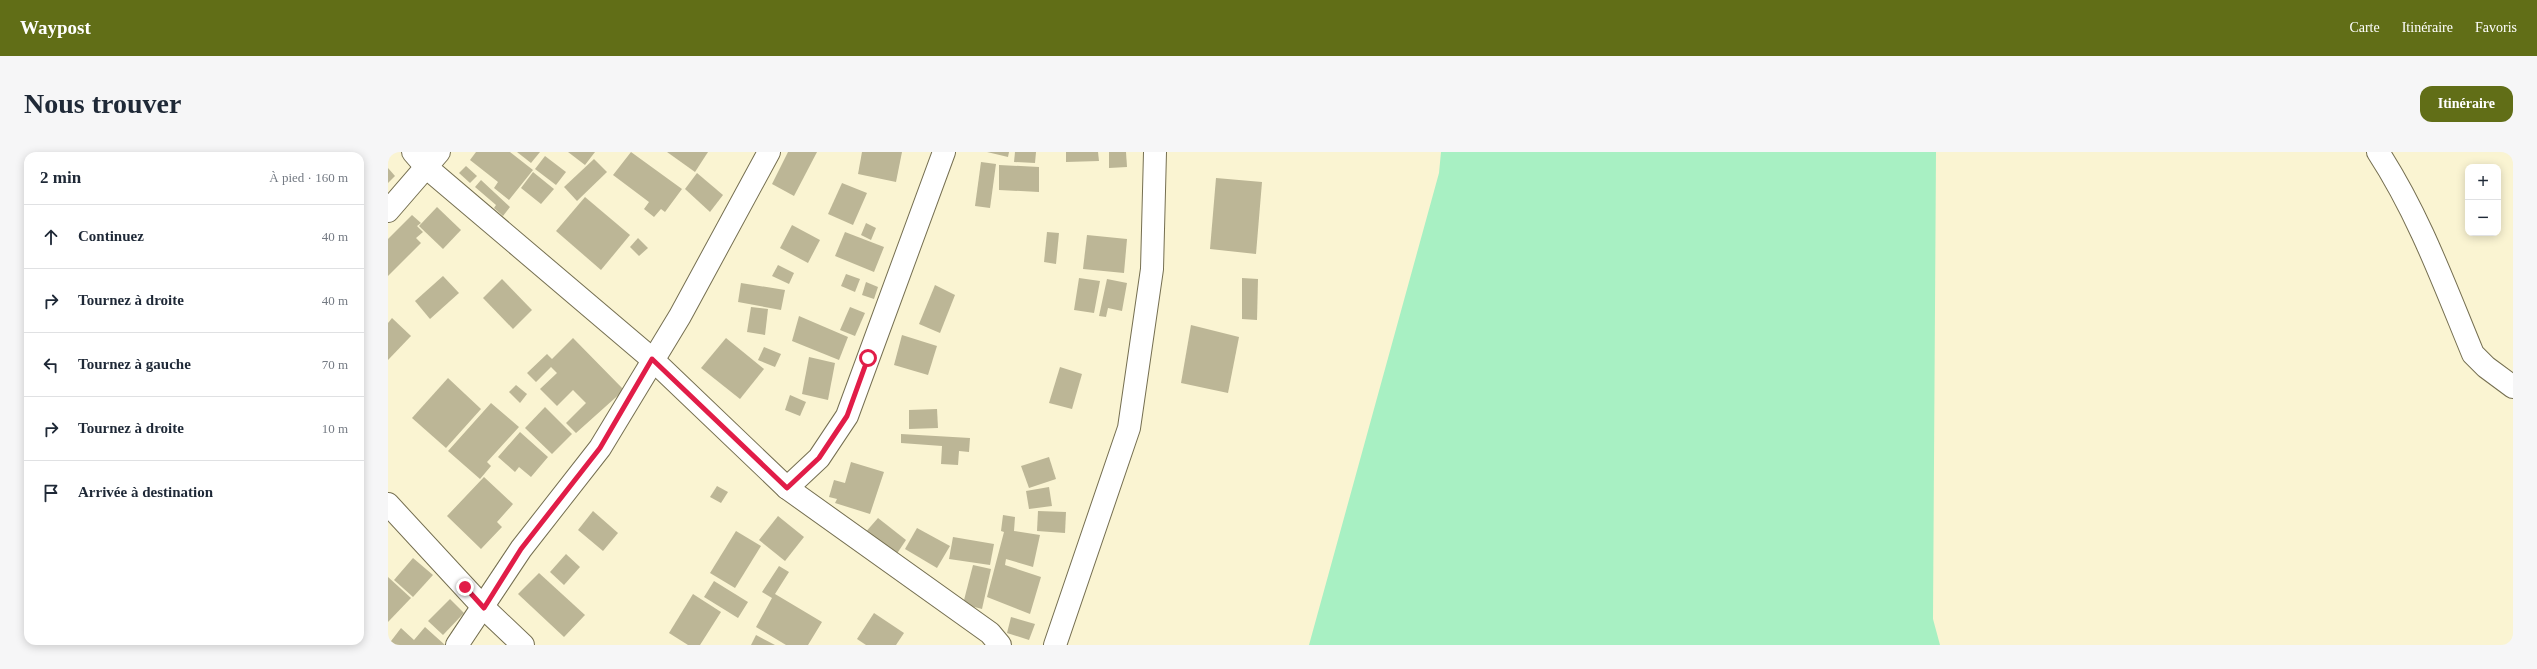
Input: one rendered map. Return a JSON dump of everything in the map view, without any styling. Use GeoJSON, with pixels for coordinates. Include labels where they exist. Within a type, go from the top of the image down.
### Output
{"type":"FeatureCollection","features":[{"type":"Feature","properties":{"kind":"street"},"geometry":{"type":"LineString","coordinates":[[458,645],[484,608],[521,549],[600,448],[652,359],[680,316],[769,152]]}},
{"type":"Feature","properties":{"kind":"street"},"geometry":{"type":"LineString","coordinates":[[787,488],[819,458],[847,416],[944,152]]}},
{"type":"Feature","properties":{"kind":"street"},"geometry":{"type":"LineString","coordinates":[[1054,645],[1129,428],[1152,269],[1156,152]]}},
{"type":"Feature","properties":{"kind":"street"},"geometry":{"type":"LineString","coordinates":[[2378,152],[2394,178],[2422,231],[2473,354],[2486,367],[2513,388]]}},
{"type":"Feature","properties":{"kind":"street"},"geometry":{"type":"LineString","coordinates":[[388,211],[426,157],[652,359],[787,488],[990,633],[1000,645]]}},
{"type":"Feature","properties":{"kind":"street"},"geometry":{"type":"LineString","coordinates":[[388,504],[484,608],[523,645]]}},
{"type":"Feature","properties":{"kind":"green space"},"geometry":{"type":"Polygon","coordinates":[[[1441,152],[1936,152],[1933,619],[1940,645],[1309,645],[1439,173],[1441,152]]]}},
{"type":"Feature","properties":{"kind":"building"},"geometry":{"type":"Polygon","coordinates":[[[476,152],[510,152],[533,170],[509,200],[494,188],[498,182],[470,160],[476,152]]]}},
{"type":"Feature","properties":{"kind":"building"},"geometry":{"type":"Polygon","coordinates":[[[517,152],[540,152],[531,163],[517,152]]]}},
{"type":"Feature","properties":{"kind":"building"},"geometry":{"type":"Polygon","coordinates":[[[568,152],[595,152],[585,165],[568,152]]]}},
{"type":"Feature","properties":{"kind":"building"},"geometry":{"type":"Polygon","coordinates":[[[631,152],[682,189],[665,212],[661,209],[654,217],[644,209],[649,202],[613,175],[631,152]]]}},
{"type":"Feature","properties":{"kind":"building"},"geometry":{"type":"Polygon","coordinates":[[[667,152],[708,152],[695,172],[667,152]]]}},
{"type":"Feature","properties":{"kind":"building"},"geometry":{"type":"Polygon","coordinates":[[[788,152],[817,152],[794,196],[772,184],[788,152]]]}},
{"type":"Feature","properties":{"kind":"building"},"geometry":{"type":"Polygon","coordinates":[[[862,152],[902,152],[896,182],[858,174],[862,152]]]}},
{"type":"Feature","properties":{"kind":"building"},"geometry":{"type":"Polygon","coordinates":[[[987,152],[1009,152],[1008,157],[987,152]]]}},
{"type":"Feature","properties":{"kind":"building"},"geometry":{"type":"Polygon","coordinates":[[[1015,152],[1036,152],[1035,163],[1014,162],[1015,152]]]}},
{"type":"Feature","properties":{"kind":"building"},"geometry":{"type":"Polygon","coordinates":[[[1066,152],[1098,152],[1099,161],[1066,162],[1066,152]]]}},
{"type":"Feature","properties":{"kind":"building"},"geometry":{"type":"Polygon","coordinates":[[[1109,152],[1126,152],[1127,167],[1109,168],[1109,152]]]}},
{"type":"Feature","properties":{"kind":"building"},"geometry":{"type":"Polygon","coordinates":[[[545,156],[566,172],[556,185],[535,169],[545,156]]]}},
{"type":"Feature","properties":{"kind":"building"},"geometry":{"type":"Polygon","coordinates":[[[594,159],[607,172],[577,201],[564,187],[594,159]]]}},
{"type":"Feature","properties":{"kind":"building"},"geometry":{"type":"Polygon","coordinates":[[[981,162],[996,164],[990,208],[975,206],[981,162]]]}},
{"type":"Feature","properties":{"kind":"building"},"geometry":{"type":"Polygon","coordinates":[[[999,165],[1039,167],[1039,192],[999,190],[999,165]]]}},
{"type":"Feature","properties":{"kind":"building"},"geometry":{"type":"Polygon","coordinates":[[[466,166],[477,176],[470,183],[459,173],[466,166]]]}},
{"type":"Feature","properties":{"kind":"building"},"geometry":{"type":"Polygon","coordinates":[[[388,168],[395,176],[388,183],[388,168]]]}},
{"type":"Feature","properties":{"kind":"building"},"geometry":{"type":"Polygon","coordinates":[[[533,172],[554,189],[541,204],[521,188],[533,172]]]}},
{"type":"Feature","properties":{"kind":"building"},"geometry":{"type":"Polygon","coordinates":[[[697,173],[723,195],[710,212],[685,189],[697,173]]]}},
{"type":"Feature","properties":{"kind":"building"},"geometry":{"type":"Polygon","coordinates":[[[1216,178],[1262,182],[1256,254],[1210,249],[1216,178]]]}},
{"type":"Feature","properties":{"kind":"building"},"geometry":{"type":"Polygon","coordinates":[[[481,180],[510,207],[503,216],[494,208],[496,205],[475,187],[481,180]]]}},
{"type":"Feature","properties":{"kind":"building"},"geometry":{"type":"Polygon","coordinates":[[[842,183],[867,193],[853,225],[828,214],[842,183]]]}},
{"type":"Feature","properties":{"kind":"building"},"geometry":{"type":"Polygon","coordinates":[[[585,197],[630,235],[601,270],[556,231],[585,197]]]}},
{"type":"Feature","properties":{"kind":"building"},"geometry":{"type":"Polygon","coordinates":[[[437,207],[461,230],[443,249],[419,226],[437,207]]]}},
{"type":"Feature","properties":{"kind":"building"},"geometry":{"type":"Polygon","coordinates":[[[412,215],[421,223],[417,226],[423,232],[416,238],[421,243],[388,276],[388,239],[412,215]]]}},
{"type":"Feature","properties":{"kind":"building"},"geometry":{"type":"Polygon","coordinates":[[[866,223],[876,228],[871,240],[861,235],[866,223]]]}},
{"type":"Feature","properties":{"kind":"building"},"geometry":{"type":"Polygon","coordinates":[[[792,225],[820,240],[808,263],[780,248],[792,225]]]}},
{"type":"Feature","properties":{"kind":"building"},"geometry":{"type":"Polygon","coordinates":[[[845,232],[884,247],[874,272],[835,256],[845,232]]]}},
{"type":"Feature","properties":{"kind":"building"},"geometry":{"type":"Polygon","coordinates":[[[1047,232],[1059,233],[1056,264],[1044,262],[1047,232]]]}},
{"type":"Feature","properties":{"kind":"building"},"geometry":{"type":"Polygon","coordinates":[[[1087,235],[1127,239],[1124,273],[1083,269],[1087,235]]]}},
{"type":"Feature","properties":{"kind":"building"},"geometry":{"type":"Polygon","coordinates":[[[638,238],[648,248],[639,256],[630,247],[638,238]]]}},
{"type":"Feature","properties":{"kind":"building"},"geometry":{"type":"Polygon","coordinates":[[[778,265],[794,273],[789,284],[772,276],[778,265]]]}},
{"type":"Feature","properties":{"kind":"building"},"geometry":{"type":"Polygon","coordinates":[[[846,274],[860,279],[855,292],[841,286],[846,274]]]}},
{"type":"Feature","properties":{"kind":"building"},"geometry":{"type":"Polygon","coordinates":[[[443,276],[459,293],[430,319],[415,301],[443,276]]]}},
{"type":"Feature","properties":{"kind":"building"},"geometry":{"type":"Polygon","coordinates":[[[1079,278],[1100,281],[1094,313],[1074,310],[1079,278]]]}},
{"type":"Feature","properties":{"kind":"building"},"geometry":{"type":"Polygon","coordinates":[[[1242,278],[1258,279],[1257,320],[1242,319],[1242,278]]]}},
{"type":"Feature","properties":{"kind":"building"},"geometry":{"type":"Polygon","coordinates":[[[502,279],[532,310],[513,329],[483,298],[502,279]]]}},
{"type":"Feature","properties":{"kind":"building"},"geometry":{"type":"Polygon","coordinates":[[[1107,279],[1127,283],[1122,311],[1108,308],[1106,317],[1099,316],[1107,279]]]}},
{"type":"Feature","properties":{"kind":"building"},"geometry":{"type":"Polygon","coordinates":[[[866,282],[878,287],[874,299],[862,295],[866,282]]]}},
{"type":"Feature","properties":{"kind":"building"},"geometry":{"type":"Polygon","coordinates":[[[741,283],[785,290],[781,310],[738,302],[741,283]]]}},
{"type":"Feature","properties":{"kind":"building"},"geometry":{"type":"Polygon","coordinates":[[[935,285],[955,295],[940,333],[919,324],[935,285]]]}},
{"type":"Feature","properties":{"kind":"building"},"geometry":{"type":"Polygon","coordinates":[[[751,307],[768,309],[765,335],[747,332],[751,307]]]}},
{"type":"Feature","properties":{"kind":"building"},"geometry":{"type":"Polygon","coordinates":[[[850,307],[865,313],[855,336],[840,330],[850,307]]]}},
{"type":"Feature","properties":{"kind":"building"},"geometry":{"type":"Polygon","coordinates":[[[799,316],[848,337],[839,360],[792,341],[799,316]]]}},
{"type":"Feature","properties":{"kind":"building"},"geometry":{"type":"Polygon","coordinates":[[[392,318],[411,336],[388,360],[388,323],[392,318]]]}},
{"type":"Feature","properties":{"kind":"building"},"geometry":{"type":"Polygon","coordinates":[[[1191,325],[1239,337],[1228,393],[1181,383],[1191,325]]]}},
{"type":"Feature","properties":{"kind":"building"},"geometry":{"type":"Polygon","coordinates":[[[902,335],[937,346],[928,375],[894,365],[902,335]]]}},
{"type":"Feature","properties":{"kind":"building"},"geometry":{"type":"Polygon","coordinates":[[[573,338],[624,390],[576,433],[566,423],[586,403],[573,390],[557,406],[540,389],[557,373],[551,367],[536,382],[527,373],[547,354],[552,359],[573,338]]]}},
{"type":"Feature","properties":{"kind":"building"},"geometry":{"type":"Polygon","coordinates":[[[726,338],[764,369],[740,399],[701,368],[726,338]]]}},
{"type":"Feature","properties":{"kind":"building"},"geometry":{"type":"Polygon","coordinates":[[[764,347],[781,354],[775,367],[758,360],[764,347]]]}},
{"type":"Feature","properties":{"kind":"building"},"geometry":{"type":"Polygon","coordinates":[[[809,357],[835,363],[828,400],[802,394],[809,357]]]}},
{"type":"Feature","properties":{"kind":"building"},"geometry":{"type":"Polygon","coordinates":[[[1060,367],[1082,374],[1072,409],[1049,403],[1060,367]]]}},
{"type":"Feature","properties":{"kind":"building"},"geometry":{"type":"Polygon","coordinates":[[[448,378],[481,409],[446,448],[412,418],[448,378]]]}},
{"type":"Feature","properties":{"kind":"building"},"geometry":{"type":"Polygon","coordinates":[[[516,385],[527,394],[520,403],[509,392],[516,385]]]}},
{"type":"Feature","properties":{"kind":"building"},"geometry":{"type":"Polygon","coordinates":[[[790,395],[806,402],[800,416],[785,410],[790,395]]]}},
{"type":"Feature","properties":{"kind":"building"},"geometry":{"type":"Polygon","coordinates":[[[491,403],[519,427],[487,462],[491,466],[480,479],[448,451],[491,403]]]}},
{"type":"Feature","properties":{"kind":"building"},"geometry":{"type":"Polygon","coordinates":[[[545,407],[572,434],[552,454],[525,428],[545,407]]]}},
{"type":"Feature","properties":{"kind":"building"},"geometry":{"type":"Polygon","coordinates":[[[937,409],[938,428],[909,429],[909,410],[937,409]]]}},
{"type":"Feature","properties":{"kind":"building"},"geometry":{"type":"Polygon","coordinates":[[[520,432],[548,457],[531,477],[519,467],[515,472],[498,457],[520,432]]]}},
{"type":"Feature","properties":{"kind":"building"},"geometry":{"type":"Polygon","coordinates":[[[901,434],[970,438],[969,452],[959,451],[958,465],[941,464],[942,446],[901,443],[901,434]]]}},
{"type":"Feature","properties":{"kind":"building"},"geometry":{"type":"Polygon","coordinates":[[[1049,457],[1056,479],[1029,488],[1021,466],[1049,457]]]}},
{"type":"Feature","properties":{"kind":"building"},"geometry":{"type":"Polygon","coordinates":[[[851,462],[884,472],[870,514],[835,503],[837,499],[829,497],[834,480],[845,483],[851,462]]]}},
{"type":"Feature","properties":{"kind":"building"},"geometry":{"type":"Polygon","coordinates":[[[484,477],[513,504],[497,522],[502,527],[481,549],[447,516],[484,477]]]}},
{"type":"Feature","properties":{"kind":"building"},"geometry":{"type":"Polygon","coordinates":[[[717,486],[728,492],[721,503],[710,497],[717,486]]]}},
{"type":"Feature","properties":{"kind":"building"},"geometry":{"type":"Polygon","coordinates":[[[1049,487],[1052,506],[1029,509],[1026,491],[1049,487]]]}},
{"type":"Feature","properties":{"kind":"building"},"geometry":{"type":"Polygon","coordinates":[[[593,511],[618,533],[603,551],[578,530],[593,511]]]}},
{"type":"Feature","properties":{"kind":"building"},"geometry":{"type":"Polygon","coordinates":[[[1038,511],[1066,512],[1065,533],[1037,531],[1038,511]]]}},
{"type":"Feature","properties":{"kind":"building"},"geometry":{"type":"Polygon","coordinates":[[[1003,515],[1015,517],[1014,531],[1040,535],[1033,567],[1006,559],[1005,565],[1041,577],[1030,614],[987,597],[1004,532],[1001,531],[1003,515]]]}},
{"type":"Feature","properties":{"kind":"building"},"geometry":{"type":"Polygon","coordinates":[[[778,516],[804,537],[785,561],[759,540],[778,516]]]}},
{"type":"Feature","properties":{"kind":"building"},"geometry":{"type":"Polygon","coordinates":[[[878,518],[906,540],[894,558],[864,534],[878,518]]]}},
{"type":"Feature","properties":{"kind":"building"},"geometry":{"type":"Polygon","coordinates":[[[917,528],[950,546],[937,568],[905,549],[917,528]]]}},
{"type":"Feature","properties":{"kind":"building"},"geometry":{"type":"Polygon","coordinates":[[[736,531],[761,546],[735,588],[710,573],[736,531]]]}},
{"type":"Feature","properties":{"kind":"building"},"geometry":{"type":"Polygon","coordinates":[[[953,537],[994,544],[990,565],[949,559],[953,537]]]}},
{"type":"Feature","properties":{"kind":"building"},"geometry":{"type":"Polygon","coordinates":[[[566,554],[580,567],[564,585],[550,572],[566,554]]]}},
{"type":"Feature","properties":{"kind":"building"},"geometry":{"type":"Polygon","coordinates":[[[413,558],[433,575],[413,597],[394,580],[413,558]]]}},
{"type":"Feature","properties":{"kind":"building"},"geometry":{"type":"Polygon","coordinates":[[[973,565],[991,569],[982,609],[963,604],[973,565]]]}},
{"type":"Feature","properties":{"kind":"building"},"geometry":{"type":"Polygon","coordinates":[[[779,566],[789,572],[775,594],[822,622],[808,645],[786,645],[756,627],[772,598],[762,592],[779,566]]]}},
{"type":"Feature","properties":{"kind":"building"},"geometry":{"type":"Polygon","coordinates":[[[539,573],[585,615],[564,637],[518,594],[539,573]]]}},
{"type":"Feature","properties":{"kind":"building"},"geometry":{"type":"Polygon","coordinates":[[[388,577],[411,598],[388,622],[388,577]]]}},
{"type":"Feature","properties":{"kind":"building"},"geometry":{"type":"Polygon","coordinates":[[[714,581],[748,602],[738,618],[704,597],[714,581]]]}},
{"type":"Feature","properties":{"kind":"building"},"geometry":{"type":"Polygon","coordinates":[[[693,594],[721,612],[700,645],[688,645],[669,633],[693,594]]]}},
{"type":"Feature","properties":{"kind":"building"},"geometry":{"type":"Polygon","coordinates":[[[450,599],[464,613],[443,635],[428,621],[450,599]]]}},
{"type":"Feature","properties":{"kind":"building"},"geometry":{"type":"Polygon","coordinates":[[[874,613],[904,633],[896,645],[866,645],[857,639],[874,613]]]}},
{"type":"Feature","properties":{"kind":"building"},"geometry":{"type":"Polygon","coordinates":[[[1011,617],[1035,624],[1029,640],[1007,633],[1011,617]]]}},
{"type":"Feature","properties":{"kind":"building"},"geometry":{"type":"Polygon","coordinates":[[[425,627],[445,645],[388,645],[401,628],[414,640],[425,627]]]}},
{"type":"Feature","properties":{"kind":"building"},"geometry":{"type":"Polygon","coordinates":[[[756,635],[775,645],[751,645],[756,635]]]}},
{"type":"Feature","properties":{"kind":"route"},"geometry":{"type":"LineString","coordinates":[[465,587],[484,608],[521,549],[600,448],[652,359],[787,488],[819,458],[847,416],[868,358]]}}]}
